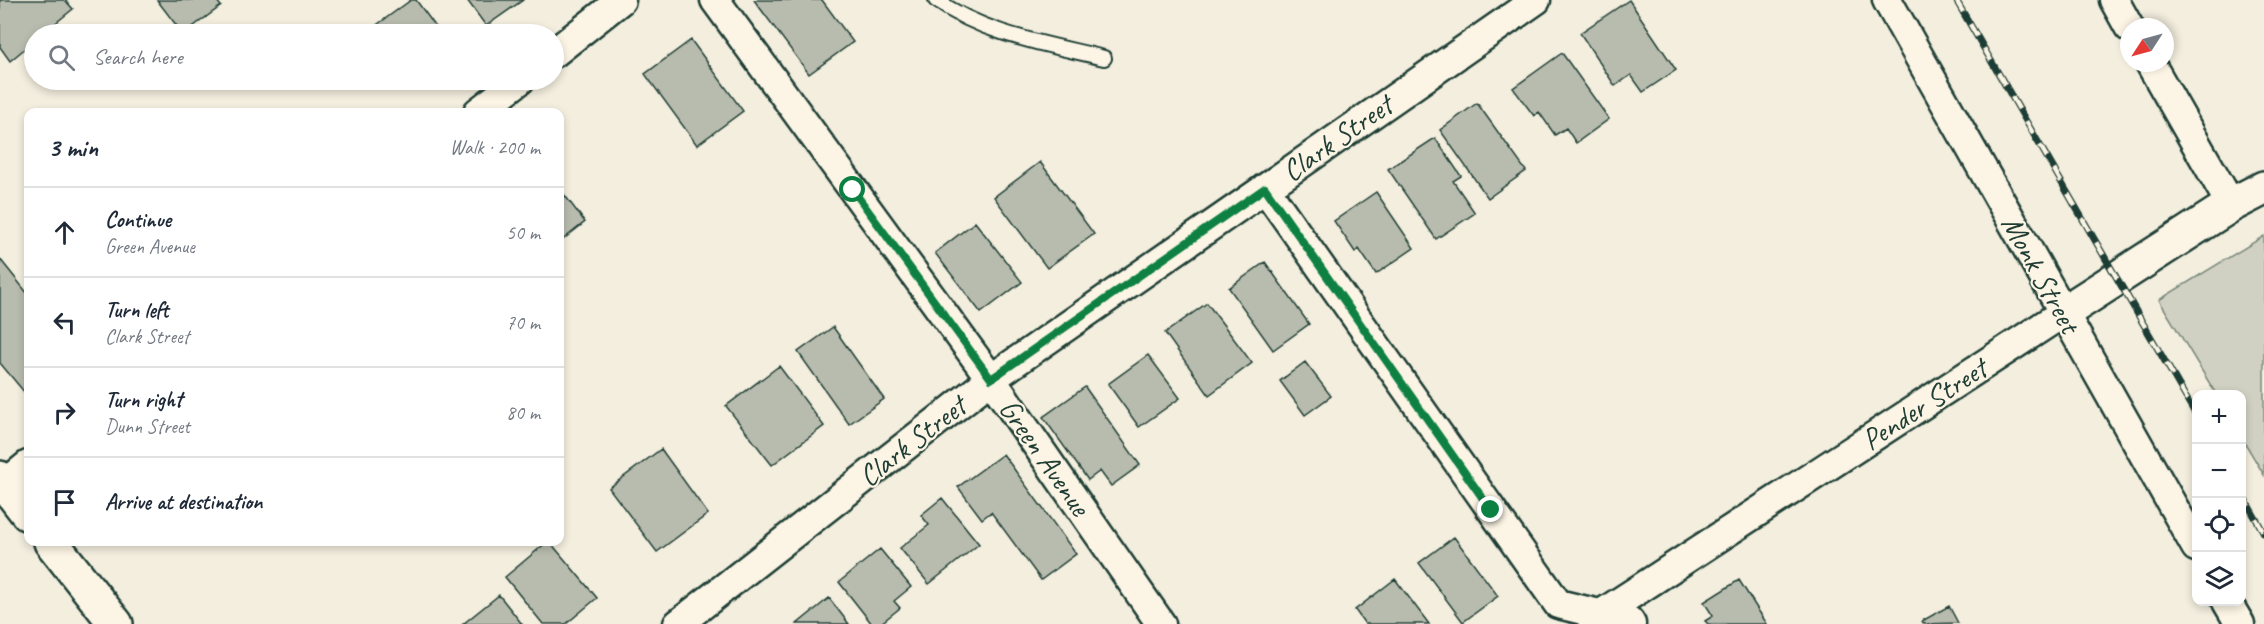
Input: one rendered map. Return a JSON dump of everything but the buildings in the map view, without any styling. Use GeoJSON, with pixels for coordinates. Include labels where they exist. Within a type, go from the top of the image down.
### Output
{"type":"FeatureCollection","features":[{"type":"Feature","properties":{"kind":"street"},"geometry":{"type":"LineString","coordinates":[[564,45],[621,0]]}},
{"type":"Feature","properties":{"kind":"street","name":"Green Avenue"},"geometry":{"type":"LineString","coordinates":[[716,0],[991,379],[1161,624]]}},
{"type":"Feature","properties":{"kind":"street","name":"Clark Street"},"geometry":{"type":"LineString","coordinates":[[678,624],[991,379],[1536,0]]}},
{"type":"Feature","properties":{"kind":"street","name":"Monk Street"},"geometry":{"type":"LineString","coordinates":[[1887,0],[2192,540]]}},
{"type":"Feature","properties":{"kind":"street"},"geometry":{"type":"LineString","coordinates":[[2114,0],[2124,18]]}},
{"type":"Feature","properties":{"kind":"street"},"geometry":{"type":"LineString","coordinates":[[2155,72],[2231,205]]}},
{"type":"Feature","properties":{"kind":"street"},"geometry":{"type":"LineString","coordinates":[[483,108],[507,90]]}},
{"type":"Feature","properties":{"kind":"street"},"geometry":{"type":"LineString","coordinates":[[1265,188],[1558,604],[1592,619],[1629,621],[1631,624]]}},
{"type":"Feature","properties":{"kind":"street","name":"Pender Street"},"geometry":{"type":"LineString","coordinates":[[1592,619],[2231,205],[2264,188]]}},
{"type":"Feature","properties":{"kind":"street"},"geometry":{"type":"LineString","coordinates":[[8,479],[24,507]]}},
{"type":"Feature","properties":{"kind":"street"},"geometry":{"type":"LineString","coordinates":[[54,546],[116,624]]}},
{"type":"Feature","properties":{"kind":"street"},"geometry":{"type":"LineString","coordinates":[[2230,606],[2240,624]]}},
{"type":"Feature","properties":{"kind":"lane"},"geometry":{"type":"LineString","coordinates":[[936,0],[952,12],[1004,34],[1104,58]]}},
{"type":"Feature","properties":{"kind":"shaded area"},"geometry":{"type":"Polygon","coordinates":[[[2264,236],[2264,475],[2246,445],[2246,390],[2214,390],[2159,300],[2264,236]]]}},
{"type":"Feature","properties":{"kind":"railway"},"geometry":{"type":"LineString","coordinates":[[1956,0],[2192,408]]}},
{"type":"Feature","properties":{"kind":"railway"},"geometry":{"type":"LineString","coordinates":[[2244,498],[2264,533]]}},
{"type":"Feature","properties":{"kind":"route"},"geometry":{"type":"LineString","coordinates":[[853,190],[991,379],[1265,188],[1491,510]]}}]}
